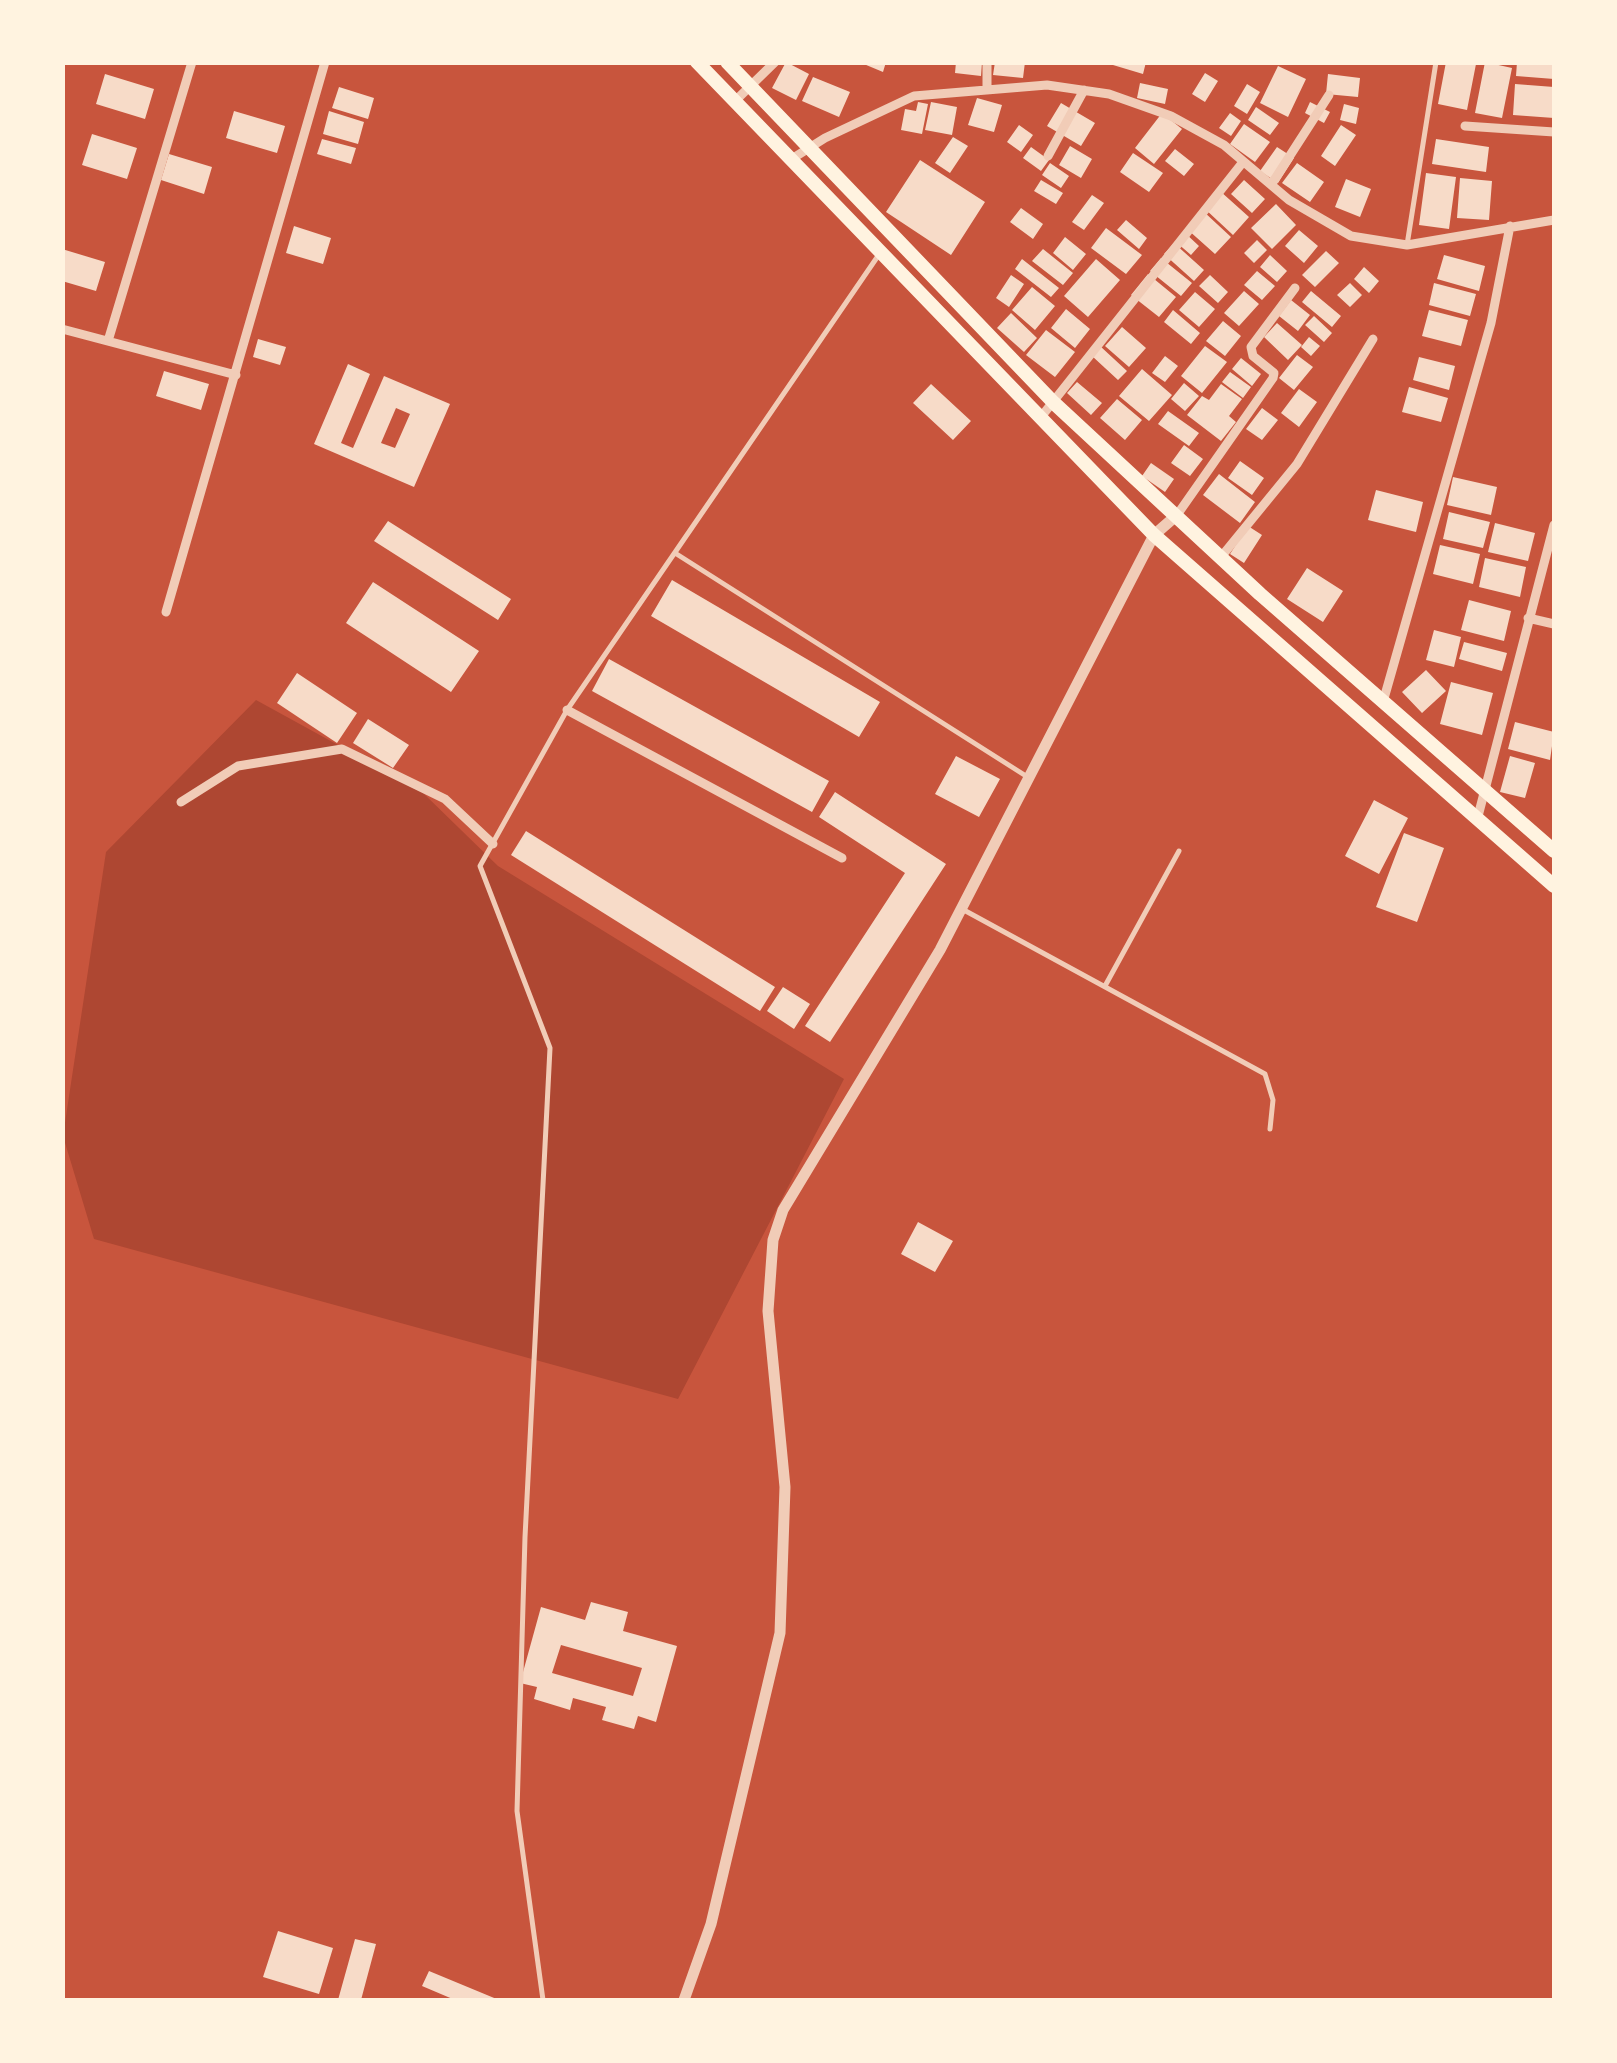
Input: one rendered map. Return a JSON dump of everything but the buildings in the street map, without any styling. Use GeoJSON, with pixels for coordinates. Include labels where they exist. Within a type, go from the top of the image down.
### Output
{"type":"FeatureCollection","features":[{"type":"Feature","properties":{"kind":"main road"},"geometry":{"type":"LineString","coordinates":[[697,62],[1154,535],[1554,886]]}},
{"type":"Feature","properties":{"kind":"main road"},"geometry":{"type":"LineString","coordinates":[[727,62],[1054,402],[1383,703],[1554,850]]}},
{"type":"Feature","properties":{"kind":"street"},"geometry":{"type":"LineString","coordinates":[[108,341],[192,62]]}},
{"type":"Feature","properties":{"kind":"street"},"geometry":{"type":"LineString","coordinates":[[166,612],[326,62]]}},
{"type":"Feature","properties":{"kind":"street"},"geometry":{"type":"LineString","coordinates":[[734,102],[775,62]]}},
{"type":"Feature","properties":{"kind":"street"},"geometry":{"type":"LineString","coordinates":[[987,62],[987,87]]}},
{"type":"Feature","properties":{"kind":"street"},"geometry":{"type":"LineString","coordinates":[[790,160],[914,96],[1047,85],[1084,90],[1171,116],[1350,236],[1407,245],[1554,220]]}},
{"type":"Feature","properties":{"kind":"street"},"geometry":{"type":"LineString","coordinates":[[1048,156],[1084,90]]}},
{"type":"Feature","properties":{"kind":"street"},"geometry":{"type":"LineString","coordinates":[[1271,185],[1329,96]]}},
{"type":"Feature","properties":{"kind":"street"},"geometry":{"type":"LineString","coordinates":[[1466,126],[1554,132]]}},
{"type":"Feature","properties":{"kind":"street"},"geometry":{"type":"LineString","coordinates":[[1041,416],[1243,162]]}},
{"type":"Feature","properties":{"kind":"street"},"geometry":{"type":"LineString","coordinates":[[1383,703],[1491,323],[1510,226]]}},
{"type":"Feature","properties":{"kind":"street"},"geometry":{"type":"LineString","coordinates":[[684,2000],[711,1924],[780,1633],[785,1487],[768,1311],[773,1240],[783,1210],[961,909],[1154,535],[1177,516],[1273,378],[1274,372],[1253,356],[1251,347],[1295,288]]}},
{"type":"Feature","properties":{"kind":"street"},"geometry":{"type":"LineString","coordinates":[[62,330],[236,374]]}},
{"type":"Feature","properties":{"kind":"street"},"geometry":{"type":"LineString","coordinates":[[1221,556],[1297,464],[1373,339]]}},
{"type":"Feature","properties":{"kind":"street"},"geometry":{"type":"LineString","coordinates":[[1477,820],[1554,525]]}},
{"type":"Feature","properties":{"kind":"street"},"geometry":{"type":"LineString","coordinates":[[1528,618],[1554,624]]}},
{"type":"Feature","properties":{"kind":"street"},"geometry":{"type":"LineString","coordinates":[[567,710],[842,858]]}},
{"type":"Feature","properties":{"kind":"street"},"geometry":{"type":"LineString","coordinates":[[181,802],[238,766],[342,749],[445,799],[493,844]]}},
{"type":"Feature","properties":{"kind":"lane"},"geometry":{"type":"LineString","coordinates":[[1407,245],[1436,62]]}},
{"type":"Feature","properties":{"kind":"lane"},"geometry":{"type":"LineString","coordinates":[[543,2000],[517,1812],[525,1537],[550,1048],[480,866],[567,710],[880,252]]}},
{"type":"Feature","properties":{"kind":"lane"},"geometry":{"type":"LineString","coordinates":[[675,553],[1029,778]]}},
{"type":"Feature","properties":{"kind":"lane"},"geometry":{"type":"LineString","coordinates":[[1105,986],[1179,851]]}},
{"type":"Feature","properties":{"kind":"lane"},"geometry":{"type":"LineString","coordinates":[[961,909],[1265,1074],[1273,1100],[1270,1129]]}},
{"type":"Feature","properties":{"kind":"shaded area"},"geometry":{"type":"Polygon","coordinates":[[[256,700],[420,790],[498,866],[844,1079],[678,1399],[94,1239],[63,1136],[106,852],[256,700]]]}}]}
